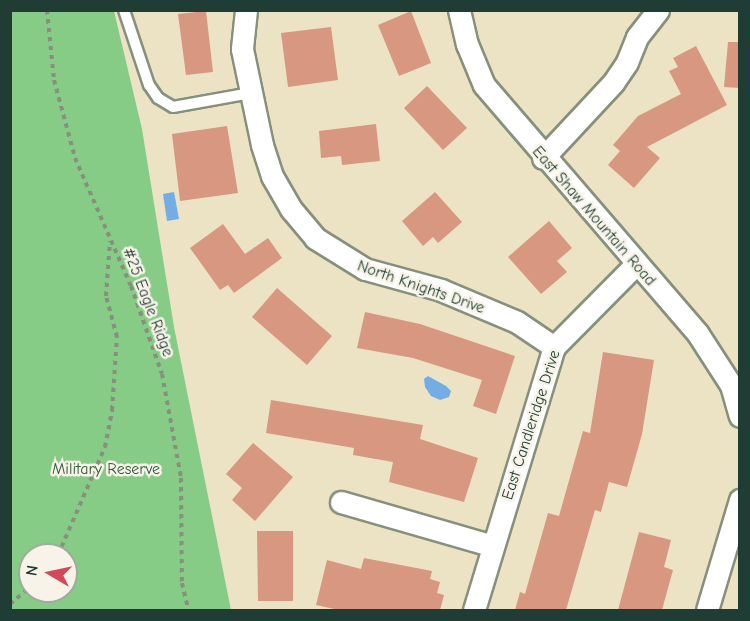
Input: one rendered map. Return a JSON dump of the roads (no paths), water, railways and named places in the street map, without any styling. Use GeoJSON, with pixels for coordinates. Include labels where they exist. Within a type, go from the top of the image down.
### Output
{"type":"FeatureCollection","features":[{"type":"Feature","properties":{"kind":"street","name":"North Knights Drive"},"geometry":{"type":"LineString","coordinates":[[246,10],[242,49],[272,176],[291,209],[315,238],[364,269],[441,290],[517,322],[554,347]]}},
{"type":"Feature","properties":{"kind":"street","name":"East Shaw Mountain Road"},"geometry":{"type":"LineString","coordinates":[[459,10],[467,44],[484,85],[543,158],[698,334],[730,385],[740,416]]}},
{"type":"Feature","properties":{"kind":"street"},"geometry":{"type":"LineString","coordinates":[[543,158],[613,82],[627,62],[637,37],[658,10]]}},
{"type":"Feature","properties":{"kind":"street","name":"East Candleridge Drive"},"geometry":{"type":"LineString","coordinates":[[474,610],[554,347],[636,264]]}},
{"type":"Feature","properties":{"kind":"street"},"geometry":{"type":"LineString","coordinates":[[707,610],[740,500]]}},
{"type":"Feature","properties":{"kind":"street"},"geometry":{"type":"LineString","coordinates":[[340,502],[493,546]]}},
{"type":"Feature","properties":{"kind":"lane"},"geometry":{"type":"LineString","coordinates":[[124,10],[136,53],[158,98],[173,107],[251,93]]}},
{"type":"Feature","properties":{"kind":"water"},"geometry":{"type":"Polygon","coordinates":[[[174,192],[179,219],[167,221],[163,194],[174,192]]]}},
{"type":"Feature","properties":{"kind":"water"},"geometry":{"type":"Polygon","coordinates":[[[428,376],[451,391],[449,397],[440,400],[431,396],[425,387],[424,379],[428,376]]]}},
{"type":"Feature","properties":{"kind":"park label","name":"Military Reserve"},"geometry":{"type":"Point","coordinates":[106,469]}}]}
